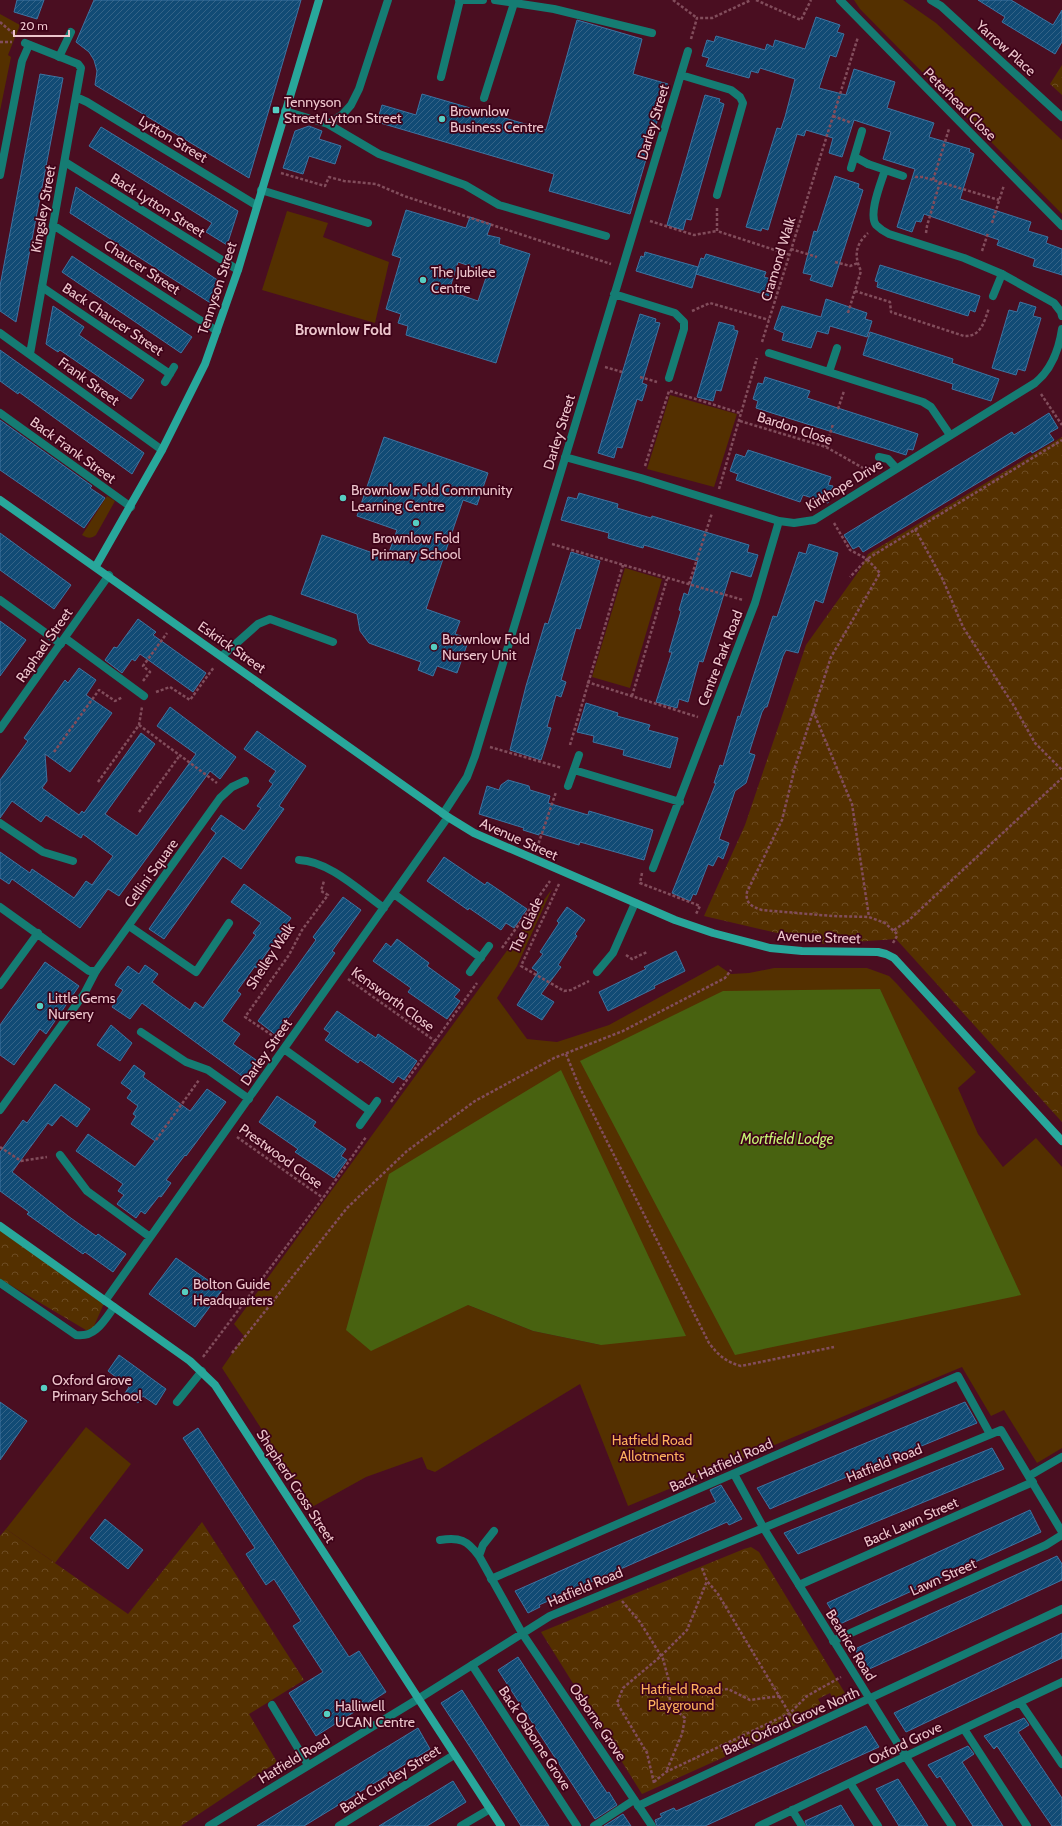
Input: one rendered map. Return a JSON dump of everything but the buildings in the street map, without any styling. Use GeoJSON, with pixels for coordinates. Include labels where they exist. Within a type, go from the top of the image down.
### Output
{"type":"FeatureCollection","features":[{"type":"Feature","properties":{"kind":"street","name":"Tennyson Street"},"geometry":{"type":"LineString","coordinates":[[96,566],[131,507],[194,389],[217,331],[238,270],[256,205],[319,0]]}},
{"type":"Feature","properties":{"kind":"street"},"geometry":{"type":"LineString","coordinates":[[328,124],[343,114],[351,105],[359,89],[388,0]]}},
{"type":"Feature","properties":{"kind":"street"},"geometry":{"type":"LineString","coordinates":[[441,77],[460,0],[483,0]]}},
{"type":"Feature","properties":{"kind":"street"},"geometry":{"type":"LineString","coordinates":[[496,0],[554,9],[652,33]]}},
{"type":"Feature","properties":{"kind":"street","name":"Peterhead Close"},"geometry":{"type":"LineString","coordinates":[[840,0],[1062,226]]}},
{"type":"Feature","properties":{"kind":"street","name":"Yarrow Place"},"geometry":{"type":"LineString","coordinates":[[931,0],[943,3],[1062,117]]}},
{"type":"Feature","properties":{"kind":"street"},"geometry":{"type":"LineString","coordinates":[[484,98],[514,3]]}},
{"type":"Feature","properties":{"kind":"street"},"geometry":{"type":"LineString","coordinates":[[0,175],[22,61],[27,44],[59,57],[71,32]]}},
{"type":"Feature","properties":{"kind":"street","name":"Darley Street"},"geometry":{"type":"LineString","coordinates":[[105,1301],[394,894],[446,816],[466,777],[479,744],[621,268],[688,51]]}},
{"type":"Feature","properties":{"kind":"street","name":"Kingsley Street"},"geometry":{"type":"LineString","coordinates":[[30,354],[82,68],[78,64],[59,57]]}},
{"type":"Feature","properties":{"kind":"street"},"geometry":{"type":"LineString","coordinates":[[681,75],[731,90],[740,97],[743,103],[717,195]]}},
{"type":"Feature","properties":{"kind":"street","name":"Lytton Street"},"geometry":{"type":"LineString","coordinates":[[76,97],[87,102],[256,205]]}},
{"type":"Feature","properties":{"kind":"street"},"geometry":{"type":"LineString","coordinates":[[285,111],[328,124],[379,154],[465,185],[499,206],[606,236]]}},
{"type":"Feature","properties":{"kind":"street"},"geometry":{"type":"LineString","coordinates":[[851,168],[862,131]]}},
{"type":"Feature","properties":{"kind":"street"},"geometry":{"type":"LineString","coordinates":[[855,157],[868,164],[903,176]]}},
{"type":"Feature","properties":{"kind":"street","name":"Back Lytton Street"},"geometry":{"type":"LineString","coordinates":[[65,162],[238,270]]}},
{"type":"Feature","properties":{"kind":"street"},"geometry":{"type":"LineString","coordinates":[[885,170],[873,215],[876,225],[889,234],[978,263],[1002,274],[1054,303],[1061,312],[1062,316]]}},
{"type":"Feature","properties":{"kind":"street"},"geometry":{"type":"LineString","coordinates":[[261,190],[368,223]]}},
{"type":"Feature","properties":{"kind":"street","name":"Chaucer Street"},"geometry":{"type":"LineString","coordinates":[[53,225],[217,331]]}},
{"type":"Feature","properties":{"kind":"street"},"geometry":{"type":"LineString","coordinates":[[993,296],[1002,274]]}},
{"type":"Feature","properties":{"kind":"street","name":"Back Chaucer Street"},"geometry":{"type":"LineString","coordinates":[[42,287],[172,370],[165,382]]}},
{"type":"Feature","properties":{"kind":"street"},"geometry":{"type":"LineString","coordinates":[[614,294],[668,310],[680,316],[684,322],[684,329],[669,382]]}},
{"type":"Feature","properties":{"kind":"street","name":"Kirkhope Drive"},"geometry":{"type":"LineString","coordinates":[[565,457],[641,478],[779,521],[804,523],[814,520],[1035,383],[1048,371],[1053,361],[1062,329]]}},
{"type":"Feature","properties":{"kind":"street","name":"Frank Street"},"geometry":{"type":"LineString","coordinates":[[0,333],[162,450]]}},
{"type":"Feature","properties":{"kind":"street"},"geometry":{"type":"LineString","coordinates":[[829,372],[837,348]]}},
{"type":"Feature","properties":{"kind":"street"},"geometry":{"type":"LineString","coordinates":[[769,353],[928,404],[950,435]]}},
{"type":"Feature","properties":{"kind":"street","name":"Back Frank Street"},"geometry":{"type":"LineString","coordinates":[[0,413],[131,507]]}},
{"type":"Feature","properties":{"kind":"street"},"geometry":{"type":"LineString","coordinates":[[879,457],[888,459],[896,468]]}},
{"type":"Feature","properties":{"kind":"street","name":"Eskrick Street"},"geometry":{"type":"LineString","coordinates":[[0,500],[109,575],[446,816]]}},
{"type":"Feature","properties":{"kind":"street","name":"Centre Park Road"},"geometry":{"type":"LineString","coordinates":[[653,868],[680,802],[754,603],[779,521]]}},
{"type":"Feature","properties":{"kind":"street","name":"Raphael Street"},"geometry":{"type":"LineString","coordinates":[[0,729],[109,575]]}},
{"type":"Feature","properties":{"kind":"street"},"geometry":{"type":"LineString","coordinates":[[0,600],[144,696]]}},
{"type":"Feature","properties":{"kind":"street"},"geometry":{"type":"LineString","coordinates":[[222,656],[258,624],[270,619],[333,642]]}},
{"type":"Feature","properties":{"kind":"street"},"geometry":{"type":"LineString","coordinates":[[568,786],[579,755]]}},
{"type":"Feature","properties":{"kind":"street"},"geometry":{"type":"LineString","coordinates":[[574,770],[680,802]]}},
{"type":"Feature","properties":{"kind":"street","name":"Cellini Square"},"geometry":{"type":"LineString","coordinates":[[0,1110],[84,994],[96,971],[220,798],[228,790],[245,780]]}},
{"type":"Feature","properties":{"kind":"street","name":"Avenue Street"},"geometry":{"type":"LineString","coordinates":[[446,816],[474,833],[533,860],[692,927],[770,948],[802,952],[867,951],[886,954],[902,966],[1062,1141]]}},
{"type":"Feature","properties":{"kind":"street"},"geometry":{"type":"LineString","coordinates":[[0,823],[43,852],[73,861]]}},
{"type":"Feature","properties":{"kind":"street"},"geometry":{"type":"LineString","coordinates":[[299,860],[309,860],[329,868],[384,908]]}},
{"type":"Feature","properties":{"kind":"street"},"geometry":{"type":"LineString","coordinates":[[394,894],[481,958]]}},
{"type":"Feature","properties":{"kind":"street"},"geometry":{"type":"LineString","coordinates":[[597,972],[606,963],[616,947],[635,903]]}},
{"type":"Feature","properties":{"kind":"street"},"geometry":{"type":"LineString","coordinates":[[0,907],[89,971],[96,971]]}},
{"type":"Feature","properties":{"kind":"street"},"geometry":{"type":"LineString","coordinates":[[129,926],[196,972],[229,923]]}},
{"type":"Feature","properties":{"kind":"street"},"geometry":{"type":"LineString","coordinates":[[0,985],[38,933]]}},
{"type":"Feature","properties":{"kind":"street"},"geometry":{"type":"LineString","coordinates":[[470,972],[489,946]]}},
{"type":"Feature","properties":{"kind":"street"},"geometry":{"type":"LineString","coordinates":[[141,1032],[186,1062],[206,1069],[249,1099]]}},
{"type":"Feature","properties":{"kind":"street"},"geometry":{"type":"LineString","coordinates":[[285,1047],[370,1111]]}},
{"type":"Feature","properties":{"kind":"street"},"geometry":{"type":"LineString","coordinates":[[360,1125],[377,1101]]}},
{"type":"Feature","properties":{"kind":"street"},"geometry":{"type":"LineString","coordinates":[[60,1155],[86,1191],[150,1237]]}},
{"type":"Feature","properties":{"kind":"street","name":"Shepherd Cross Street"},"geometry":{"type":"LineString","coordinates":[[0,1226],[199,1369],[215,1385],[501,1826]]}},
{"type":"Feature","properties":{"kind":"street"},"geometry":{"type":"LineString","coordinates":[[0,1283],[76,1335],[83,1336],[100,1327],[114,1307]]}},
{"type":"Feature","properties":{"kind":"street"},"geometry":{"type":"LineString","coordinates":[[177,1402],[199,1369]]}},
{"type":"Feature","properties":{"kind":"street","name":"Back Hatfield Road"},"geometry":{"type":"LineString","coordinates":[[491,1579],[958,1376],[990,1434]]}},
{"type":"Feature","properties":{"kind":"street","name":"Hatfield Road"},"geometry":{"type":"LineString","coordinates":[[208,1826],[418,1699],[550,1616],[613,1589],[1001,1430],[1031,1479]]}},
{"type":"Feature","properties":{"kind":"street","name":"Back Lawn Street"},"geometry":{"type":"LineString","coordinates":[[799,1585],[1031,1479],[1062,1457]]}},
{"type":"Feature","properties":{"kind":"street","name":"Beatrice Road"},"geometry":{"type":"LineString","coordinates":[[734,1474],[763,1527],[833,1641],[906,1757],[952,1826]]}},
{"type":"Feature","properties":{"kind":"street"},"geometry":{"type":"LineString","coordinates":[[1031,1479],[1062,1532]]}},
{"type":"Feature","properties":{"kind":"street"},"geometry":{"type":"LineString","coordinates":[[480,1556],[483,1545],[494,1531]]}},
{"type":"Feature","properties":{"kind":"street","name":"Lawn Street"},"geometry":{"type":"LineString","coordinates":[[833,1641],[1046,1545],[1062,1535]]}},
{"type":"Feature","properties":{"kind":"street"},"geometry":{"type":"LineString","coordinates":[[440,1540],[453,1538],[463,1540],[480,1556],[491,1579],[522,1633]]}},
{"type":"Feature","properties":{"kind":"street","name":"Back Oxford Grove North"},"geometry":{"type":"LineString","coordinates":[[594,1826],[636,1803],[660,1794],[800,1732],[1062,1609]]}},
{"type":"Feature","properties":{"kind":"street","name":"Osborne Grove"},"geometry":{"type":"LineString","coordinates":[[522,1633],[652,1826]]}},
{"type":"Feature","properties":{"kind":"street","name":"Back Osborne Grove"},"geometry":{"type":"LineString","coordinates":[[472,1665],[577,1826]]}},
{"type":"Feature","properties":{"kind":"street","name":"Oxford Grove"},"geometry":{"type":"LineString","coordinates":[[759,1826],[1062,1682]]}},
{"type":"Feature","properties":{"kind":"street"},"geometry":{"type":"LineString","coordinates":[[1020,1702],[1062,1764]]}},
{"type":"Feature","properties":{"kind":"street"},"geometry":{"type":"LineString","coordinates":[[272,1705],[308,1765]]}},
{"type":"Feature","properties":{"kind":"street"},"geometry":{"type":"LineString","coordinates":[[964,1729],[1027,1826]]}},
{"type":"Feature","properties":{"kind":"street","name":"Back Cundey Street"},"geometry":{"type":"LineString","coordinates":[[339,1826],[454,1755]]}},
{"type":"Feature","properties":{"kind":"street"},"geometry":{"type":"LineString","coordinates":[[850,1783],[878,1826]]}},
{"type":"Feature","properties":{"kind":"street"},"geometry":{"type":"LineString","coordinates":[[462,1826],[490,1809]]}},
{"type":"Feature","properties":{"kind":"street"},"geometry":{"type":"LineString","coordinates":[[792,1810],[802,1826]]}},
{"type":"Feature","properties":{"kind":"path"},"geometry":{"type":"LineString","coordinates":[[673,0],[697,18],[712,18],[751,0]]}},
{"type":"Feature","properties":{"kind":"path"},"geometry":{"type":"LineString","coordinates":[[756,0],[801,20],[811,0]]}},
{"type":"Feature","properties":{"kind":"path"},"geometry":{"type":"LineString","coordinates":[[688,51],[697,18]]}},
{"type":"Feature","properties":{"kind":"path"},"geometry":{"type":"LineString","coordinates":[[0,22],[27,44]]}},
{"type":"Feature","properties":{"kind":"path","name":"Cramond Walk"},"geometry":{"type":"LineString","coordinates":[[762,343],[862,24]]}},
{"type":"Feature","properties":{"kind":"path"},"geometry":{"type":"LineString","coordinates":[[933,180],[953,115]]}},
{"type":"Feature","properties":{"kind":"path"},"geometry":{"type":"LineString","coordinates":[[833,116],[859,126],[862,131]]}},
{"type":"Feature","properties":{"kind":"path"},"geometry":{"type":"LineString","coordinates":[[267,169],[325,186],[329,177],[344,181],[376,184],[404,196],[621,268]]}},
{"type":"Feature","properties":{"kind":"path"},"geometry":{"type":"LineString","coordinates":[[992,223],[1008,171]]}},
{"type":"Feature","properties":{"kind":"path"},"geometry":{"type":"LineString","coordinates":[[903,176],[923,177],[999,200]]}},
{"type":"Feature","properties":{"kind":"path"},"geometry":{"type":"LineString","coordinates":[[925,246],[927,226],[940,182]]}},
{"type":"Feature","properties":{"kind":"path"},"geometry":{"type":"LineString","coordinates":[[717,195],[717,231]]}},
{"type":"Feature","properties":{"kind":"path"},"geometry":{"type":"LineString","coordinates":[[637,218],[694,235],[717,231],[790,255]]}},
{"type":"Feature","properties":{"kind":"path"},"geometry":{"type":"LineString","coordinates":[[848,313],[861,271],[855,257],[860,240],[876,225]]}},
{"type":"Feature","properties":{"kind":"path"},"geometry":{"type":"LineString","coordinates":[[978,263],[988,233]]}},
{"type":"Feature","properties":{"kind":"path"},"geometry":{"type":"LineString","coordinates":[[791,249],[817,257]]}},
{"type":"Feature","properties":{"kind":"path"},"geometry":{"type":"LineString","coordinates":[[835,262],[850,266],[858,263]]}},
{"type":"Feature","properties":{"kind":"path"},"geometry":{"type":"LineString","coordinates":[[855,291],[890,302],[891,312],[964,336],[972,336],[978,333],[993,296]]}},
{"type":"Feature","properties":{"kind":"path"},"geometry":{"type":"LineString","coordinates":[[680,316],[710,303],[769,320]]}},
{"type":"Feature","properties":{"kind":"path"},"geometry":{"type":"LineString","coordinates":[[689,584],[716,501],[740,421],[740,412],[758,357]]}},
{"type":"Feature","properties":{"kind":"path"},"geometry":{"type":"LineString","coordinates":[[640,377],[669,382],[669,391],[641,478]]}},
{"type":"Feature","properties":{"kind":"path"},"geometry":{"type":"LineString","coordinates":[[838,409],[848,378]]}},
{"type":"Feature","properties":{"kind":"path"},"geometry":{"type":"LineString","coordinates":[[1035,383],[1062,425]]}},
{"type":"Feature","properties":{"kind":"path"},"geometry":{"type":"LineString","coordinates":[[669,391],[740,412]]}},
{"type":"Feature","properties":{"kind":"path","name":"Bardon Close"},"geometry":{"type":"LineString","coordinates":[[740,421],[826,447],[863,468]]}},
{"type":"Feature","properties":{"kind":"path"},"geometry":{"type":"LineString","coordinates":[[826,447],[833,424]]}},
{"type":"Feature","properties":{"kind":"path"},"geometry":{"type":"LineString","coordinates":[[850,577],[867,558],[1062,440]]}},
{"type":"Feature","properties":{"kind":"path"},"geometry":{"type":"LineString","coordinates":[[827,512],[850,550],[867,558],[880,573],[831,657],[795,768],[782,820],[747,892],[746,897],[748,903],[754,908],[762,910],[832,916],[869,917],[885,923],[894,930],[897,936],[886,954]]}},
{"type":"Feature","properties":{"kind":"path"},"geometry":{"type":"LineString","coordinates":[[915,529],[943,580],[963,627],[1014,706],[1035,743],[1062,770]]}},
{"type":"Feature","properties":{"kind":"path"},"geometry":{"type":"LineString","coordinates":[[540,540],[754,603]]}},
{"type":"Feature","properties":{"kind":"path"},"geometry":{"type":"LineString","coordinates":[[570,747],[587,682],[623,565]]}},
{"type":"Feature","properties":{"kind":"path"},"geometry":{"type":"LineString","coordinates":[[632,696],[667,578]]}},
{"type":"Feature","properties":{"kind":"path"},"geometry":{"type":"LineString","coordinates":[[54,752],[99,690],[115,701],[136,690],[150,672],[143,666],[174,622]]}},
{"type":"Feature","properties":{"kind":"path"},"geometry":{"type":"LineString","coordinates":[[98,782],[139,725],[144,696],[170,687],[190,700],[222,656]]}},
{"type":"Feature","properties":{"kind":"path"},"geometry":{"type":"LineString","coordinates":[[587,682],[710,721]]}},
{"type":"Feature","properties":{"kind":"path"},"geometry":{"type":"LineString","coordinates":[[813,710],[823,730],[852,804],[869,917]]}},
{"type":"Feature","properties":{"kind":"path"},"geometry":{"type":"LineString","coordinates":[[139,725],[228,790]]}},
{"type":"Feature","properties":{"kind":"path"},"geometry":{"type":"LineString","coordinates":[[479,744],[564,769],[566,762]]}},
{"type":"Feature","properties":{"kind":"path"},"geometry":{"type":"LineString","coordinates":[[139,812],[180,755]]}},
{"type":"Feature","properties":{"kind":"path"},"geometry":{"type":"LineString","coordinates":[[894,930],[908,920],[1062,778]]}},
{"type":"Feature","properties":{"kind":"path"},"geometry":{"type":"LineString","coordinates":[[533,860],[556,792]]}},
{"type":"Feature","properties":{"kind":"path","name":"Shelley Walk"},"geometry":{"type":"LineString","coordinates":[[285,1047],[246,1017],[289,955],[302,930],[328,895],[321,890],[329,868]]}},
{"type":"Feature","properties":{"kind":"path"},"geometry":{"type":"LineString","coordinates":[[653,868],[642,873],[640,883],[700,906],[692,927]]}},
{"type":"Feature","properties":{"kind":"path"},"geometry":{"type":"LineString","coordinates":[[499,952],[549,882],[555,869]]}},
{"type":"Feature","properties":{"kind":"path","name":"The Glade"},"geometry":{"type":"LineString","coordinates":[[564,873],[521,966],[564,991],[571,990],[593,979],[597,972]]}},
{"type":"Feature","properties":{"kind":"path"},"geometry":{"type":"LineString","coordinates":[[616,947],[632,959],[647,952]]}},
{"type":"Feature","properties":{"kind":"path"},"geometry":{"type":"LineString","coordinates":[[232,1353],[347,1208],[407,1151],[475,1101],[554,1058],[623,1031],[649,1018],[725,978],[731,970]]}},
{"type":"Feature","properties":{"kind":"path","name":"Kensworth Close"},"geometry":{"type":"LineString","coordinates":[[339,972],[435,1041]]}},
{"type":"Feature","properties":{"kind":"path"},"geometry":{"type":"LineString","coordinates":[[389,1105],[479,980]]}},
{"type":"Feature","properties":{"kind":"path"},"geometry":{"type":"LineString","coordinates":[[566,1054],[583,1093],[709,1343],[718,1355],[730,1363],[741,1366],[834,1347]]}},
{"type":"Feature","properties":{"kind":"path"},"geometry":{"type":"LineString","coordinates":[[156,1140],[206,1069]]}},
{"type":"Feature","properties":{"kind":"path","name":"Prestwood Close"},"geometry":{"type":"LineString","coordinates":[[227,1130],[323,1198]]}},
{"type":"Feature","properties":{"kind":"path"},"geometry":{"type":"LineString","coordinates":[[199,1369],[366,1136]]}},
{"type":"Feature","properties":{"kind":"path"},"geometry":{"type":"LineString","coordinates":[[0,1147],[21,1161],[60,1155]]}},
{"type":"Feature","properties":{"kind":"path"},"geometry":{"type":"LineString","coordinates":[[698,1554],[707,1581],[718,1594],[800,1732]]}},
{"type":"Feature","properties":{"kind":"path"},"geometry":{"type":"LineString","coordinates":[[660,1794],[654,1782],[647,1753],[617,1703],[622,1688],[661,1656],[687,1630],[707,1581]]}},
{"type":"Feature","properties":{"kind":"path"},"geometry":{"type":"LineString","coordinates":[[613,1589],[640,1622],[661,1656],[668,1681],[670,1705],[685,1718],[682,1734],[666,1772]]}},
{"type":"Feature","properties":{"kind":"path"},"geometry":{"type":"LineString","coordinates":[[654,1782],[666,1772],[790,1713],[807,1696],[852,1671]]}},
{"type":"Feature","properties":{"kind":"path"},"geometry":{"type":"LineString","coordinates":[[720,1690],[728,1689],[750,1700],[780,1696]]}},
{"type":"Feature","properties":{"kind":"green space"},"geometry":{"type":"Polygon","coordinates":[[[854,0],[903,0],[936,23],[1062,140],[1062,214],[860,9],[854,0]]]}},
{"type":"Feature","properties":{"kind":"green space"},"geometry":{"type":"Polygon","coordinates":[[[0,14],[20,25],[8,55],[11,57],[0,111],[0,14]]]}},
{"type":"Feature","properties":{"kind":"green space"},"geometry":{"type":"Polygon","coordinates":[[[1062,65],[1062,95],[1050,84],[1062,65]]]}},
{"type":"Feature","properties":{"kind":"green space"},"geometry":{"type":"Polygon","coordinates":[[[287,211],[328,223],[323,237],[389,262],[375,323],[262,290],[287,211]]]}},
{"type":"Feature","properties":{"kind":"green space"},"geometry":{"type":"Polygon","coordinates":[[[670,395],[737,414],[714,487],[647,469],[670,395]]]}},
{"type":"Feature","properties":{"kind":"green space"},"geometry":{"type":"Polygon","coordinates":[[[1062,437],[1062,1122],[896,939],[825,944],[704,916],[745,825],[806,645],[861,568],[868,554],[1062,437]]]}},
{"type":"Feature","properties":{"kind":"green space"},"geometry":{"type":"Polygon","coordinates":[[[107,496],[115,501],[96,535],[89,538],[82,535],[107,496]]]}},
{"type":"Feature","properties":{"kind":"green space"},"geometry":{"type":"Polygon","coordinates":[[[625,568],[662,579],[630,688],[592,677],[625,568]]]}},
{"type":"Feature","properties":{"kind":"green space","name":"Hatfield Road Allotments"},"geometry":{"type":"Polygon","coordinates":[[[552,889],[517,966],[497,998],[527,1039],[557,1042],[609,1025],[718,965],[731,974],[749,973],[774,968],[867,968],[889,976],[976,1072],[958,1088],[978,1134],[1003,1167],[1036,1138],[1062,1167],[1062,1448],[1037,1463],[1004,1410],[991,1416],[962,1367],[628,1506],[580,1384],[435,1472],[427,1469],[422,1457],[366,1477],[312,1507],[222,1368],[244,1336],[234,1324],[552,889]],[[468,1305],[533,1331],[601,1345],[468,1305]]]}},
{"type":"Feature","properties":{"kind":"green space"},"geometry":{"type":"Polygon","coordinates":[[[0,1226],[105,1301],[91,1333],[0,1279],[0,1226]]]}},
{"type":"Feature","properties":{"kind":"green space"},"geometry":{"type":"Polygon","coordinates":[[[86,1427],[131,1464],[55,1563],[6,1529],[86,1427]]]}},
{"type":"Feature","properties":{"kind":"green space"},"geometry":{"type":"Polygon","coordinates":[[[202,1522],[304,1680],[249,1714],[277,1762],[181,1826],[0,1826],[0,1536],[6,1529],[128,1614],[202,1522]]]}},
{"type":"Feature","properties":{"kind":"green space","name":"Hatfield Road Playground"},"geometry":{"type":"Polygon","coordinates":[[[751,1547],[759,1552],[848,1698],[837,1706],[830,1693],[818,1699],[825,1712],[642,1794],[541,1632],[751,1547]]]}},
{"type":"Feature","properties":{"kind":"water","name":"Mortfield Lodge"},"geometry":{"type":"Polygon","coordinates":[[[880,989],[1021,1295],[735,1355],[580,1061],[723,991],[880,989]]]}},
{"type":"Feature","properties":{"kind":"water"},"geometry":{"type":"Polygon","coordinates":[[[561,1070],[686,1336],[601,1345],[533,1331],[468,1305],[371,1351],[346,1330],[389,1174],[561,1070]]]}},
{"type":"Feature","properties":{"kind":"place","name":"Tennyson Street/Lytton Street"},"geometry":{"type":"Point","coordinates":[276,110]}},
{"type":"Feature","properties":{"kind":"place","name":"Brownlow Business Centre"},"geometry":{"type":"Point","coordinates":[442,119]}},
{"type":"Feature","properties":{"kind":"place","name":"The Jubilee Centre"},"geometry":{"type":"Point","coordinates":[423,280]}},
{"type":"Feature","properties":{"kind":"place","name":"Brownlow Fold Community Learning Centre"},"geometry":{"type":"Point","coordinates":[343,498]}},
{"type":"Feature","properties":{"kind":"place","name":"Brownlow Fold Primary School"},"geometry":{"type":"Point","coordinates":[416,523]}},
{"type":"Feature","properties":{"kind":"place","name":"Brownlow Fold Nursery Unit"},"geometry":{"type":"Point","coordinates":[434,647]}},
{"type":"Feature","properties":{"kind":"place","name":"Little Gems Nursery"},"geometry":{"type":"Point","coordinates":[40,1006]}},
{"type":"Feature","properties":{"kind":"place","name":"Bolton Guide Headquarters"},"geometry":{"type":"Point","coordinates":[185,1292]}},
{"type":"Feature","properties":{"kind":"place","name":"Oxford Grove Primary School"},"geometry":{"type":"Point","coordinates":[44,1388]}},
{"type":"Feature","properties":{"kind":"place","name":"Halliwell UCAN Centre"},"geometry":{"type":"Point","coordinates":[327,1714]}},
{"type":"Feature","properties":{"kind":"district","name":"Brownlow Fold"},"geometry":{"type":"Point","coordinates":[343,330]}}]}
